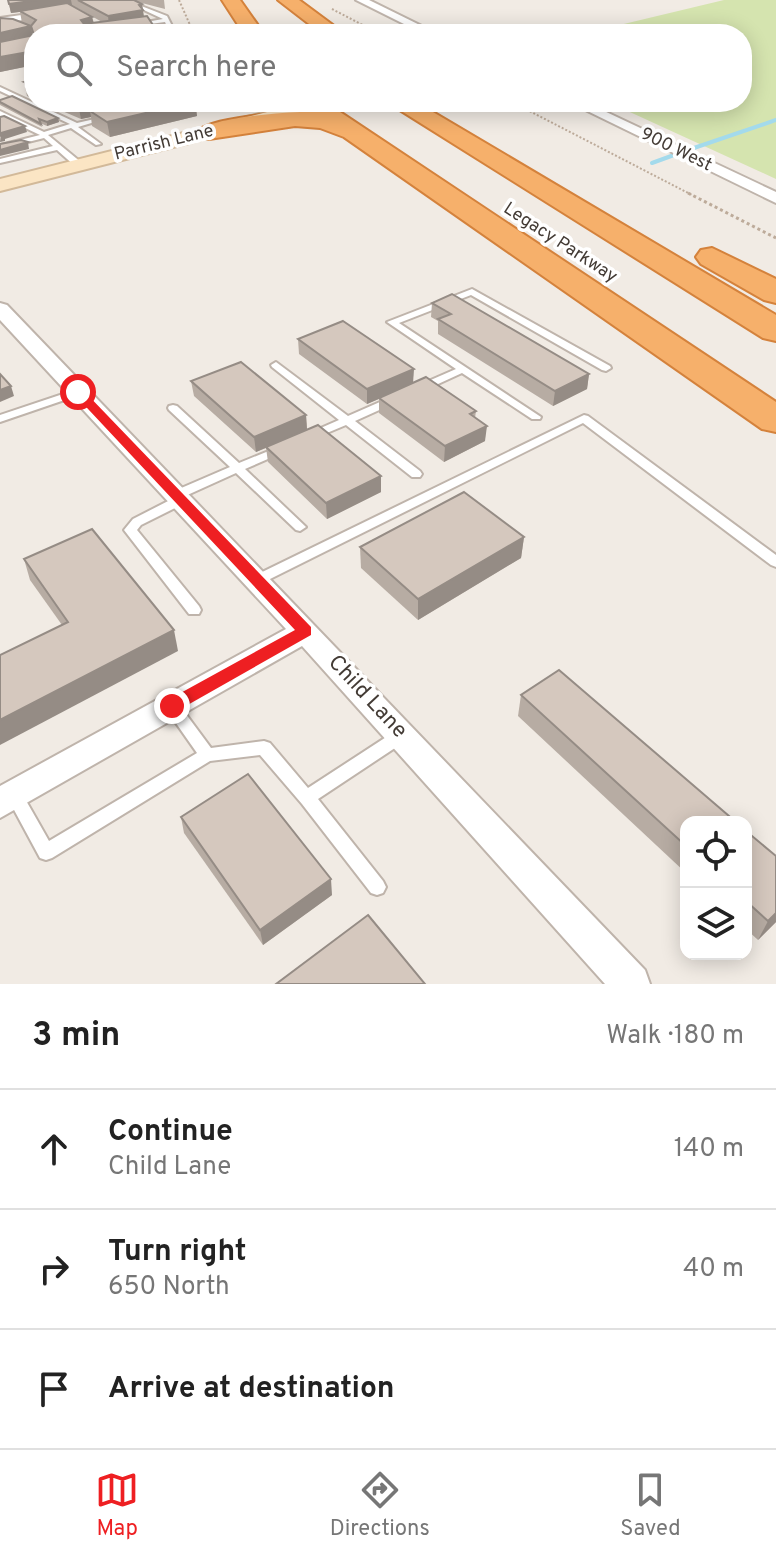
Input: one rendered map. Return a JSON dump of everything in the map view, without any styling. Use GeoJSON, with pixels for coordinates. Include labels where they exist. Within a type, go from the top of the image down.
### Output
{"type":"FeatureCollection","features":[{"type":"Feature","properties":{"kind":"highway"},"geometry":{"type":"LineString","coordinates":[[231,0],[247,24]]}},
{"type":"Feature","properties":{"kind":"highway"},"geometry":{"type":"LineString","coordinates":[[269,0],[287,24]]}},
{"type":"Feature","properties":{"kind":"highway"},"geometry":{"type":"LineString","coordinates":[[287,0],[321,24]]}},
{"type":"Feature","properties":{"kind":"highway"},"geometry":{"type":"LineString","coordinates":[[255,121],[315,112]]}},
{"type":"Feature","properties":{"kind":"highway"},"geometry":{"type":"LineString","coordinates":[[338,112],[424,182]]}},
{"type":"Feature","properties":{"kind":"highway","name":"Legacy Parkway"},"geometry":{"type":"LineString","coordinates":[[339,112],[776,384]]}},
{"type":"Feature","properties":{"kind":"highway","name":"Legacy Parkway"},"geometry":{"type":"LineString","coordinates":[[416,112],[776,330]]}},
{"type":"Feature","properties":{"kind":"highway"},"geometry":{"type":"LineString","coordinates":[[459,112],[642,217]]}},
{"type":"Feature","properties":{"kind":"highway"},"geometry":{"type":"LineString","coordinates":[[209,132],[295,119],[334,124],[776,420]]}},
{"type":"Feature","properties":{"kind":"highway"},"geometry":{"type":"LineString","coordinates":[[693,247],[776,293]]}},
{"type":"Feature","properties":{"kind":"main road","name":"Parrish Lane"},"geometry":{"type":"LineString","coordinates":[[0,185],[255,121]]}},
{"type":"Feature","properties":{"kind":"street"},"geometry":{"type":"LineString","coordinates":[[361,0],[412,24]]}},
{"type":"Feature","properties":{"kind":"street"},"geometry":{"type":"LineString","coordinates":[[0,24],[68,10]]}},
{"type":"Feature","properties":{"kind":"street","name":"900 West"},"geometry":{"type":"LineString","coordinates":[[596,112],[776,198]]}},
{"type":"Feature","properties":{"kind":"street","name":"Child Lane"},"geometry":{"type":"LineString","coordinates":[[6,324],[78,392],[257,580],[631,984]]}},
{"type":"Feature","properties":{"kind":"street"},"geometry":{"type":"LineString","coordinates":[[7,799],[305,631]]}},
{"type":"Feature","properties":{"kind":"lane"},"geometry":{"type":"LineString","coordinates":[[133,3],[167,24]]}},
{"type":"Feature","properties":{"kind":"lane"},"geometry":{"type":"LineString","coordinates":[[143,24],[165,20]]}},
{"type":"Feature","properties":{"kind":"lane"},"geometry":{"type":"LineString","coordinates":[[0,24],[17,26]]}},
{"type":"Feature","properties":{"kind":"lane"},"geometry":{"type":"LineString","coordinates":[[0,89],[24,101]]}},
{"type":"Feature","properties":{"kind":"lane"},"geometry":{"type":"LineString","coordinates":[[46,112],[74,126],[98,144]]}},
{"type":"Feature","properties":{"kind":"lane"},"geometry":{"type":"LineString","coordinates":[[0,113],[44,135],[79,165]]}},
{"type":"Feature","properties":{"kind":"lane"},"geometry":{"type":"LineString","coordinates":[[0,147],[108,116]]}},
{"type":"Feature","properties":{"kind":"lane"},"geometry":{"type":"LineString","coordinates":[[0,161],[59,147]]}},
{"type":"Feature","properties":{"kind":"lane"},"geometry":{"type":"LineString","coordinates":[[536,417],[392,322],[472,292],[606,368]]}},
{"type":"Feature","properties":{"kind":"lane"},"geometry":{"type":"LineString","coordinates":[[276,365],[416,474]]}},
{"type":"Feature","properties":{"kind":"lane"},"geometry":{"type":"LineString","coordinates":[[194,610],[130,530],[137,522],[238,468],[463,369]]}},
{"type":"Feature","properties":{"kind":"lane"},"geometry":{"type":"LineString","coordinates":[[0,419],[78,392]]}},
{"type":"Feature","properties":{"kind":"lane"},"geometry":{"type":"LineString","coordinates":[[173,408],[300,527]]}},
{"type":"Feature","properties":{"kind":"lane"},"geometry":{"type":"LineString","coordinates":[[257,580],[584,418],[776,562]]}},
{"type":"Feature","properties":{"kind":"lane"},"geometry":{"type":"LineString","coordinates":[[172,706],[207,755]]}},
{"type":"Feature","properties":{"kind":"lane"},"geometry":{"type":"LineString","coordinates":[[307,798],[402,735]]}},
{"type":"Feature","properties":{"kind":"lane"},"geometry":{"type":"LineString","coordinates":[[7,799],[46,852],[207,755],[264,748],[377,887]]}},
{"type":"Feature","properties":{"kind":"path"},"geometry":{"type":"LineString","coordinates":[[179,0],[190,24]]}},
{"type":"Feature","properties":{"kind":"path"},"geometry":{"type":"LineString","coordinates":[[327,6],[361,24]]}},
{"type":"Feature","properties":{"kind":"path"},"geometry":{"type":"LineString","coordinates":[[531,112],[776,238]]}},
{"type":"Feature","properties":{"kind":"green space"},"geometry":{"type":"Polygon","coordinates":[[[724,0],[776,0],[776,179],[630,112],[752,112],[752,24],[624,24],[724,0]]]}},
{"type":"Feature","properties":{"kind":"building"},"geometry":{"type":"Polygon","coordinates":[[[8,0],[38,0],[9,4],[8,0]]]}},
{"type":"Feature","properties":{"kind":"building"},"geometry":{"type":"Polygon","coordinates":[[[78,0],[134,0],[142,4],[139,5],[143,10],[108,16],[78,0]]]}},
{"type":"Feature","properties":{"kind":"building"},"geometry":{"type":"Polygon","coordinates":[[[67,3],[92,17],[81,20],[84,24],[33,24],[36,20],[20,11],[67,3]]]}},
{"type":"Feature","properties":{"kind":"building"},"geometry":{"type":"Polygon","coordinates":[[[147,16],[152,24],[84,24],[147,16]]]}},
{"type":"Feature","properties":{"kind":"building"},"geometry":{"type":"Polygon","coordinates":[[[0,18],[26,24],[24,28],[0,33],[0,18]]]}},
{"type":"Feature","properties":{"kind":"building"},"geometry":{"type":"Polygon","coordinates":[[[24,37],[24,53],[0,57],[0,42],[24,37]]]}},
{"type":"Feature","properties":{"kind":"building"},"geometry":{"type":"Polygon","coordinates":[[[12,96],[24,102],[24,112],[45,112],[58,118],[47,122],[39,119],[41,124],[0,100],[12,96]]]}},
{"type":"Feature","properties":{"kind":"building"},"geometry":{"type":"Polygon","coordinates":[[[92,112],[150,112],[107,122],[92,112]]]}},
{"type":"Feature","properties":{"kind":"building"},"geometry":{"type":"Polygon","coordinates":[[[0,117],[25,126],[1,133],[4,134],[0,136],[0,117]]]}},
{"type":"Feature","properties":{"kind":"building"},"geometry":{"type":"Polygon","coordinates":[[[21,140],[28,142],[0,150],[0,144],[21,140]]]}},
{"type":"Feature","properties":{"kind":"building"},"geometry":{"type":"Polygon","coordinates":[[[452,294],[589,374],[555,391],[438,319],[451,314],[432,303],[452,294]]]}},
{"type":"Feature","properties":{"kind":"building"},"geometry":{"type":"Polygon","coordinates":[[[343,321],[414,369],[367,389],[298,339],[343,321]]]}},
{"type":"Feature","properties":{"kind":"building"},"geometry":{"type":"Polygon","coordinates":[[[241,362],[306,415],[254,437],[191,381],[241,362]]]}},
{"type":"Feature","properties":{"kind":"building"},"geometry":{"type":"Polygon","coordinates":[[[0,374],[11,386],[0,390],[0,374]]]}},
{"type":"Feature","properties":{"kind":"building"},"geometry":{"type":"Polygon","coordinates":[[[426,377],[476,411],[470,414],[487,426],[445,446],[379,398],[426,377]]]}},
{"type":"Feature","properties":{"kind":"building"},"geometry":{"type":"Polygon","coordinates":[[[318,425],[381,476],[326,503],[266,447],[318,425]]]}},
{"type":"Feature","properties":{"kind":"building"},"geometry":{"type":"Polygon","coordinates":[[[464,492],[524,537],[418,599],[360,547],[464,492]]]}},
{"type":"Feature","properties":{"kind":"building"},"geometry":{"type":"Polygon","coordinates":[[[92,529],[174,630],[0,720],[0,655],[68,622],[24,559],[92,529]]]}},
{"type":"Feature","properties":{"kind":"building"},"geometry":{"type":"Polygon","coordinates":[[[559,670],[729,816],[680,816],[680,841],[521,695],[559,670]]]}},
{"type":"Feature","properties":{"kind":"building"},"geometry":{"type":"Polygon","coordinates":[[[248,774],[331,879],[260,930],[181,817],[248,774]]]}},
{"type":"Feature","properties":{"kind":"building"},"geometry":{"type":"Polygon","coordinates":[[[752,836],[776,856],[776,913],[768,921],[752,906],[752,836]]]}},
{"type":"Feature","properties":{"kind":"building"},"geometry":{"type":"Polygon","coordinates":[[[368,915],[425,984],[276,984],[368,915]]]}},
{"type":"Feature","properties":{"kind":"waterway"},"geometry":{"type":"LineString","coordinates":[[688,150],[776,120]]}},
{"type":"Feature","properties":{"kind":"waterway"},"geometry":{"type":"LineString","coordinates":[[652,163],[674,155]]}},
{"type":"Feature","properties":{"kind":"route"},"geometry":{"type":"LineString","coordinates":[[78,392],[305,631],[172,706]]}}]}
